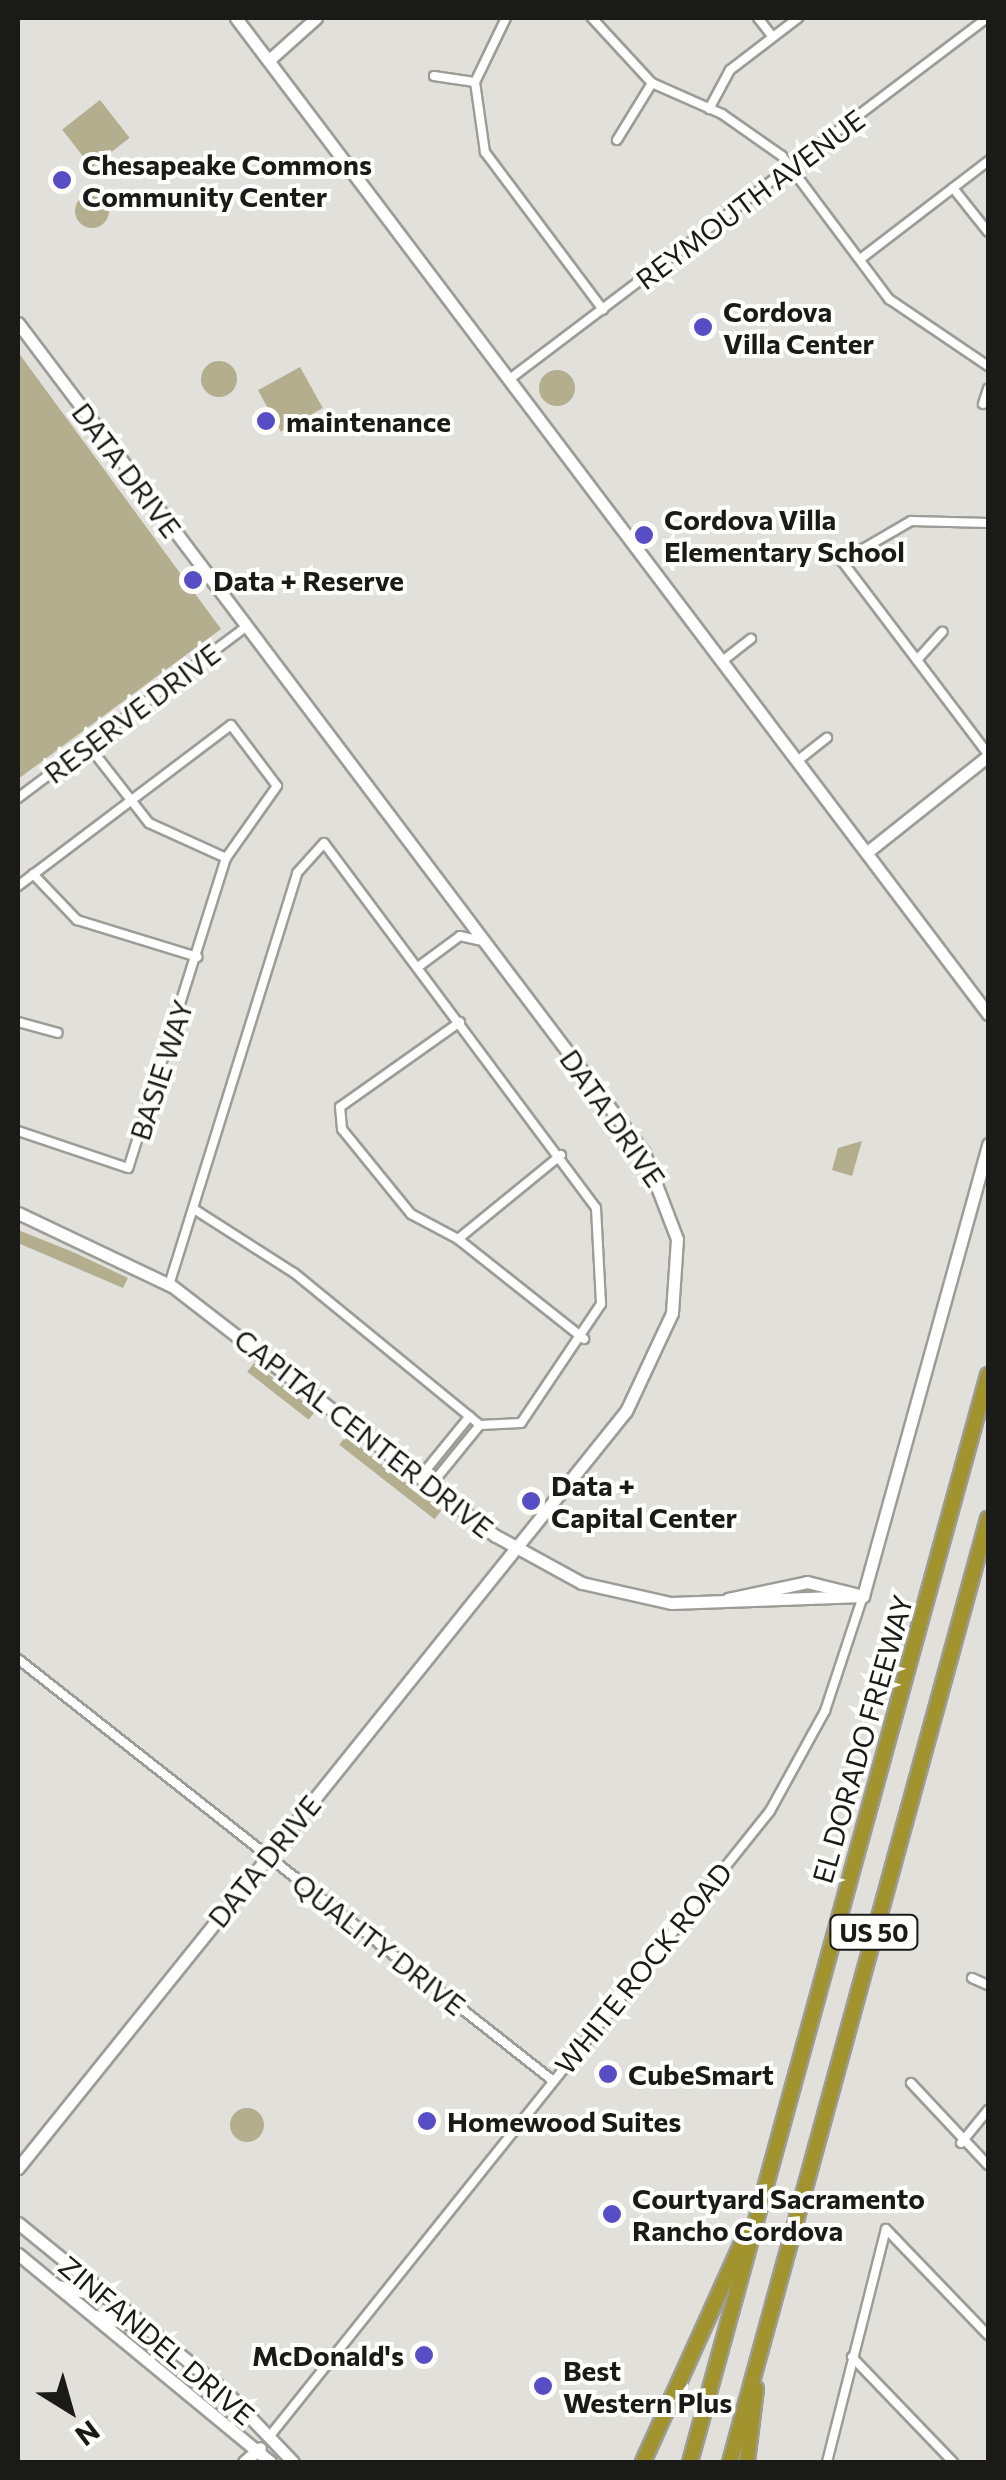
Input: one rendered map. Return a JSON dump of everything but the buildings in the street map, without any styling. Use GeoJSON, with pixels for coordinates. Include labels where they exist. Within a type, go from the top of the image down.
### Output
{"type":"FeatureCollection","features":[{"type":"Feature","properties":{"kind":"highway","name":"EL DORADO FREEWAY"},"geometry":{"type":"LineString","coordinates":[[690,2462],[988,1375]]}},
{"type":"Feature","properties":{"kind":"highway","name":"US 50"},"geometry":{"type":"LineString","coordinates":[[730,2462],[988,1520]]}},
{"type":"Feature","properties":{"kind":"highway"},"geometry":{"type":"LineString","coordinates":[[643,2462],[728,2257],[755,2218]]}},
{"type":"Feature","properties":{"kind":"highway"},"geometry":{"type":"LineString","coordinates":[[747,2462],[761,2345]]}},
{"type":"Feature","properties":{"kind":"street"},"geometry":{"type":"LineString","coordinates":[[236,18],[871,849],[988,1014]]}},
{"type":"Feature","properties":{"kind":"street"},"geometry":{"type":"LineString","coordinates":[[270,60],[316,18]]}},
{"type":"Feature","properties":{"kind":"street"},"geometry":{"type":"LineString","coordinates":[[506,18],[475,82],[485,152],[602,310]]}},
{"type":"Feature","properties":{"kind":"street"},"geometry":{"type":"LineString","coordinates":[[592,18],[652,82],[709,109],[792,169],[914,324],[988,366]]}},
{"type":"Feature","properties":{"kind":"street"},"geometry":{"type":"LineString","coordinates":[[758,18],[773,37]]}},
{"type":"Feature","properties":{"kind":"street"},"geometry":{"type":"LineString","coordinates":[[709,109],[723,78],[798,18]]}},
{"type":"Feature","properties":{"kind":"street","name":"REYMOUTH AVENUE"},"geometry":{"type":"LineString","coordinates":[[512,378],[987,18]]}},
{"type":"Feature","properties":{"kind":"street"},"geometry":{"type":"LineString","coordinates":[[434,76],[475,82]]}},
{"type":"Feature","properties":{"kind":"street"},"geometry":{"type":"LineString","coordinates":[[617,140],[652,82]]}},
{"type":"Feature","properties":{"kind":"street"},"geometry":{"type":"LineString","coordinates":[[863,258],[988,161]]}},
{"type":"Feature","properties":{"kind":"street"},"geometry":{"type":"LineString","coordinates":[[953,188],[988,232]]}},
{"type":"Feature","properties":{"kind":"street","name":"DATA DRIVE"},"geometry":{"type":"LineString","coordinates":[[18,323],[644,1153],[677,1239],[672,1313],[655,1362],[626,1411],[510,1545],[18,2168]]}},
{"type":"Feature","properties":{"kind":"street"},"geometry":{"type":"LineString","coordinates":[[984,404],[988,389]]}},
{"type":"Feature","properties":{"kind":"street"},"geometry":{"type":"LineString","coordinates":[[871,849],[988,755],[842,560],[912,521],[988,523]]}},
{"type":"Feature","properties":{"kind":"street","name":"RESERVE DRIVE"},"geometry":{"type":"LineString","coordinates":[[18,798],[246,628]]}},
{"type":"Feature","properties":{"kind":"street"},"geometry":{"type":"LineString","coordinates":[[917,660],[942,632]]}},
{"type":"Feature","properties":{"kind":"street"},"geometry":{"type":"LineString","coordinates":[[725,659],[751,639]]}},
{"type":"Feature","properties":{"kind":"street","name":"BASIE WAY"},"geometry":{"type":"LineString","coordinates":[[18,1131],[128,1168],[226,858],[277,786],[231,725],[128,799]]}},
{"type":"Feature","properties":{"kind":"street"},"geometry":{"type":"LineString","coordinates":[[801,758],[826,738]]}},
{"type":"Feature","properties":{"kind":"street"},"geometry":{"type":"LineString","coordinates":[[88,745],[128,799],[166,838],[226,858]]}},
{"type":"Feature","properties":{"kind":"street"},"geometry":{"type":"LineString","coordinates":[[18,886],[128,799]]}},
{"type":"Feature","properties":{"kind":"street"},"geometry":{"type":"LineString","coordinates":[[169,1285],[297,873],[324,844],[561,1155],[596,1208],[605,1255],[601,1304],[584,1339],[522,1423],[480,1425],[426,1480]]}},
{"type":"Feature","properties":{"kind":"street"},"geometry":{"type":"LineString","coordinates":[[32,874],[77,920],[197,956]]}},
{"type":"Feature","properties":{"kind":"street"},"geometry":{"type":"LineString","coordinates":[[418,967],[460,936],[482,940]]}},
{"type":"Feature","properties":{"kind":"street"},"geometry":{"type":"LineString","coordinates":[[18,1022],[58,1033]]}},
{"type":"Feature","properties":{"kind":"street"},"geometry":{"type":"LineString","coordinates":[[460,1022],[340,1108],[342,1129],[410,1214],[458,1239],[584,1339]]}},
{"type":"Feature","properties":{"kind":"street"},"geometry":{"type":"LineString","coordinates":[[862,1596],[988,1144]]}},
{"type":"Feature","properties":{"kind":"street"},"geometry":{"type":"LineString","coordinates":[[458,1239],[561,1155]]}},
{"type":"Feature","properties":{"kind":"street"},"geometry":{"type":"LineString","coordinates":[[194,1209],[294,1273],[480,1425]]}},
{"type":"Feature","properties":{"kind":"street","name":"CAPITAL CENTER DRIVE"},"geometry":{"type":"LineString","coordinates":[[18,1212],[169,1285],[510,1545],[604,1590],[672,1603],[862,1596]]}},
{"type":"Feature","properties":{"kind":"street"},"geometry":{"type":"LineString","coordinates":[[426,1480],[470,1416]]}},
{"type":"Feature","properties":{"kind":"street","name":"WHITE ROCK ROAD"},"geometry":{"type":"LineString","coordinates":[[244,2462],[256,2456],[778,1799],[825,1711],[862,1596]]}},
{"type":"Feature","properties":{"kind":"street","name":"QUALITY DRIVE"},"geometry":{"type":"LineString","coordinates":[[18,1660],[552,2080]]}},
{"type":"Feature","properties":{"kind":"street"},"geometry":{"type":"LineString","coordinates":[[972,1978],[988,1985]]}},
{"type":"Feature","properties":{"kind":"street"},"geometry":{"type":"LineString","coordinates":[[911,2083],[961,2143],[988,2165]]}},
{"type":"Feature","properties":{"kind":"street"},"geometry":{"type":"LineString","coordinates":[[961,2143],[988,2110]]}},
{"type":"Feature","properties":{"kind":"street","name":"ZINFANDEL DRIVE"},"geometry":{"type":"LineString","coordinates":[[18,2223],[198,2369],[293,2462]]}},
{"type":"Feature","properties":{"kind":"street"},"geometry":{"type":"LineString","coordinates":[[828,2462],[886,2229],[988,2335]]}},
{"type":"Feature","properties":{"kind":"street","name":"ZINFANDEL DRIVE"},"geometry":{"type":"LineString","coordinates":[[18,2254],[96,2316],[256,2456],[270,2462]]}},
{"type":"Feature","properties":{"kind":"street"},"geometry":{"type":"LineString","coordinates":[[58,2286],[110,2298]]}},
{"type":"Feature","properties":{"kind":"street"},"geometry":{"type":"LineString","coordinates":[[96,2316],[114,2313],[198,2369]]}},
{"type":"Feature","properties":{"kind":"street"},"geometry":{"type":"LineString","coordinates":[[852,2357],[953,2462]]}},
{"type":"Feature","properties":{"kind":"shaded area"},"geometry":{"type":"Polygon","coordinates":[[[100,100],[130,138],[92,167],[62,130],[100,100]]]}},
{"type":"Feature","properties":{"kind":"shaded area"},"geometry":{"type":"Polygon","coordinates":[[[92,194],[104,199],[109,211],[104,223],[92,228],[80,223],[75,211],[80,199],[92,194]]]}},
{"type":"Feature","properties":{"kind":"shaded area"},"geometry":{"type":"Polygon","coordinates":[[[18,352],[221,629],[18,779],[18,352]]]}},
{"type":"Feature","properties":{"kind":"shaded area"},"geometry":{"type":"Polygon","coordinates":[[[219,361],[232,366],[237,379],[232,392],[219,397],[206,392],[201,379],[206,366],[219,361]]]}},
{"type":"Feature","properties":{"kind":"shaded area"},"geometry":{"type":"Polygon","coordinates":[[[300,367],[323,408],[281,431],[258,390],[300,367]]]}},
{"type":"Feature","properties":{"kind":"shaded area"},"geometry":{"type":"Polygon","coordinates":[[[557,370],[570,375],[575,388],[570,401],[557,406],[544,401],[539,388],[544,375],[557,370]]]}},
{"type":"Feature","properties":{"kind":"shaded area"},"geometry":{"type":"Polygon","coordinates":[[[862,1141],[852,1176],[832,1170],[838,1148],[862,1141]]]}},
{"type":"Feature","properties":{"kind":"shaded area"},"geometry":{"type":"Polygon","coordinates":[[[18,1230],[128,1278],[123,1288],[18,1243],[18,1230]]]}},
{"type":"Feature","properties":{"kind":"shaded area"},"geometry":{"type":"Polygon","coordinates":[[[254,1363],[315,1411],[309,1420],[247,1372],[254,1363]]]}},
{"type":"Feature","properties":{"kind":"shaded area"},"geometry":{"type":"Polygon","coordinates":[[[346,1436],[441,1510],[435,1519],[339,1445],[346,1436]]]}},
{"type":"Feature","properties":{"kind":"shaded area"},"geometry":{"type":"Polygon","coordinates":[[[247,2108],[259,2113],[264,2125],[259,2137],[247,2142],[235,2137],[230,2125],[235,2113],[247,2108]]]}},
{"type":"Feature","properties":{"kind":"place","name":"Chesapeake Commons Community Center"},"geometry":{"type":"Point","coordinates":[62,180]}},
{"type":"Feature","properties":{"kind":"place","name":"Cordova Villa Center"},"geometry":{"type":"Point","coordinates":[703,327]}},
{"type":"Feature","properties":{"kind":"place","name":"maintenance"},"geometry":{"type":"Point","coordinates":[266,421]}},
{"type":"Feature","properties":{"kind":"place","name":"Cordova Villa Elementary School"},"geometry":{"type":"Point","coordinates":[644,535]}},
{"type":"Feature","properties":{"kind":"place","name":"Data + Reserve"},"geometry":{"type":"Point","coordinates":[193,580]}},
{"type":"Feature","properties":{"kind":"place","name":"Data + Capital Center"},"geometry":{"type":"Point","coordinates":[531,1501]}},
{"type":"Feature","properties":{"kind":"place","name":"CubeSmart"},"geometry":{"type":"Point","coordinates":[608,2074]}},
{"type":"Feature","properties":{"kind":"place","name":"Homewood Suites"},"geometry":{"type":"Point","coordinates":[427,2121]}},
{"type":"Feature","properties":{"kind":"place","name":"Courtyard Sacramento Rancho Cordova"},"geometry":{"type":"Point","coordinates":[612,2214]}},
{"type":"Feature","properties":{"kind":"place","name":"McDonald's"},"geometry":{"type":"Point","coordinates":[424,2355]}},
{"type":"Feature","properties":{"kind":"place","name":"Best Western Plus"},"geometry":{"type":"Point","coordinates":[543,2386]}}]}
